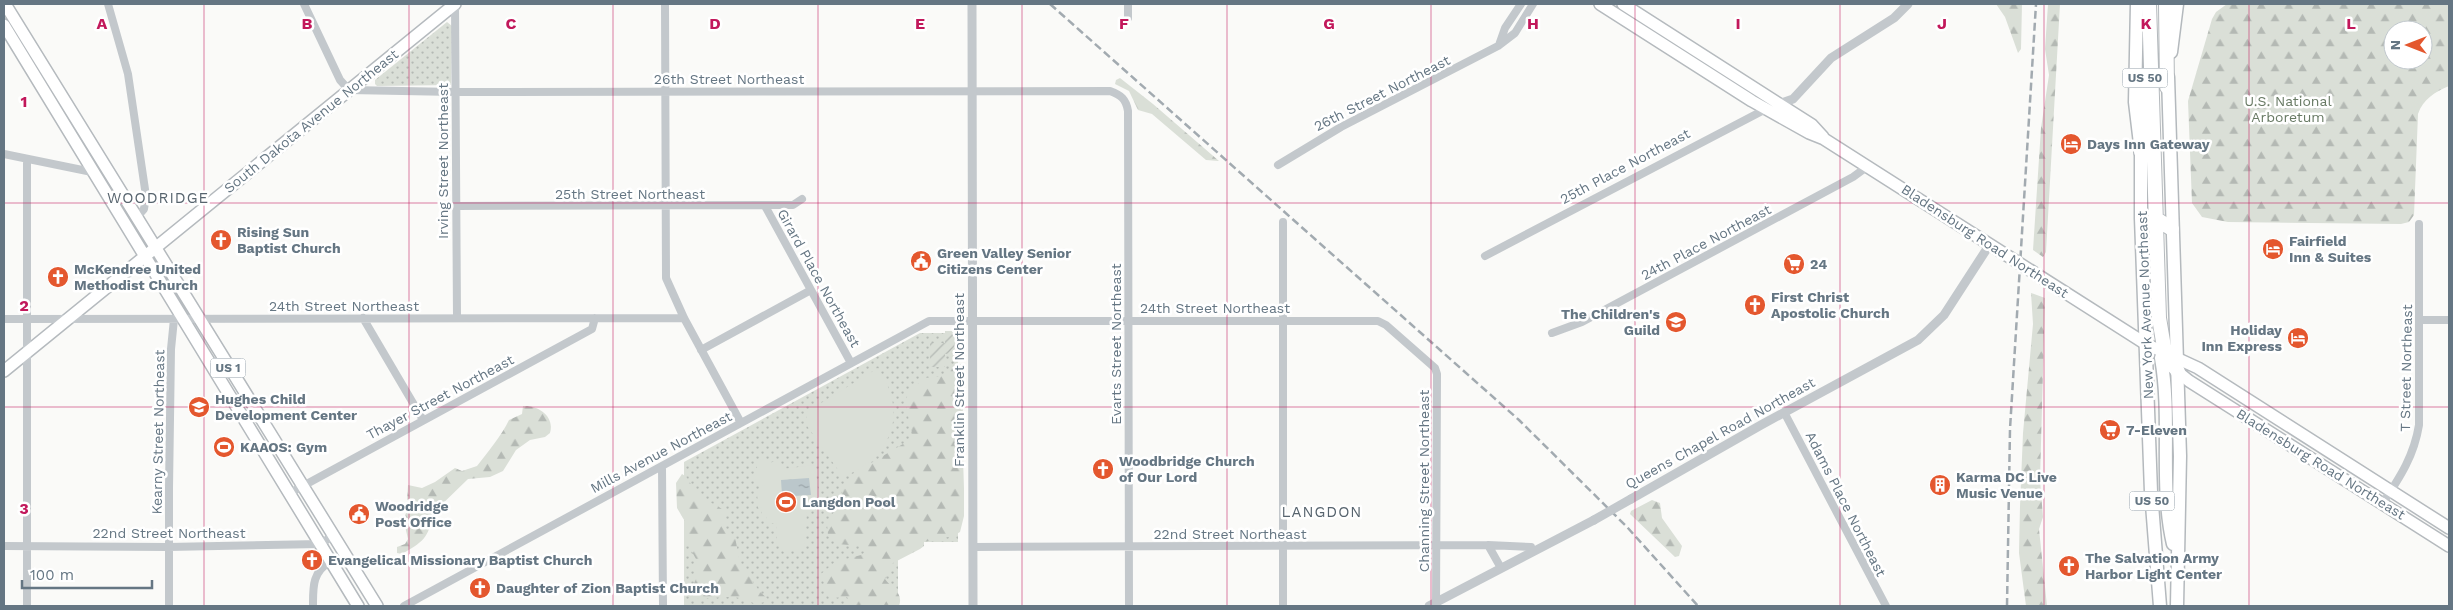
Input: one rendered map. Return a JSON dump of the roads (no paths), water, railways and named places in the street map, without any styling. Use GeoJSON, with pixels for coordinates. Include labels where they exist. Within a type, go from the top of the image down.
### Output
{"type":"FeatureCollection","features":[{"type":"Feature","properties":{"kind":"highway"},"geometry":{"type":"LineString","coordinates":[[2137,4],[2135,102],[2141,152]]}},
{"type":"Feature","properties":{"kind":"highway"},"geometry":{"type":"LineString","coordinates":[[2149,4],[2158,312],[2171,360],[2166,422],[2169,520],[2178,561]]}},
{"type":"Feature","properties":{"kind":"highway","name":"New York Avenue Northeast"},"geometry":{"type":"LineString","coordinates":[[2149,4],[2141,152],[2151,492],[2160,606]]}},
{"type":"Feature","properties":{"kind":"highway","name":"US 50"},"geometry":{"type":"LineString","coordinates":[[2166,4],[2172,229],[2171,360],[2180,489],[2176,606]]}},
{"type":"Feature","properties":{"kind":"highway"},"geometry":{"type":"LineString","coordinates":[[2167,87],[2177,4]]}},
{"type":"Feature","properties":{"kind":"highway"},"geometry":{"type":"LineString","coordinates":[[2155,218],[2172,229]]}},
{"type":"Feature","properties":{"kind":"highway"},"geometry":{"type":"LineString","coordinates":[[2149,422],[2166,422]]}},
{"type":"Feature","properties":{"kind":"highway"},"geometry":{"type":"LineString","coordinates":[[2158,578],[2178,577]]}},
{"type":"Feature","properties":{"kind":"main road","name":"US 1"},"geometry":{"type":"LineString","coordinates":[[5,4],[136,218],[179,319],[290,493],[358,606]]}},
{"type":"Feature","properties":{"kind":"main road","name":"South Dakota Avenue Northeast"},"geometry":{"type":"LineString","coordinates":[[4,371],[455,4]]}},
{"type":"Feature","properties":{"kind":"main road","name":"Bladensburg Road Northeast"},"geometry":{"type":"LineString","coordinates":[[1600,4],[1766,109],[1809,133],[1824,139],[1868,166],[2171,360],[2221,402],[2449,546]]}},
{"type":"Feature","properties":{"kind":"main road","name":"Bladensburg Road Northeast"},"geometry":{"type":"LineString","coordinates":[[1623,4],[1812,124],[1824,139]]}},
{"type":"Feature","properties":{"kind":"main road"},"geometry":{"type":"LineString","coordinates":[[1648,34],[1654,24]]}},
{"type":"Feature","properties":{"kind":"main road","name":"US 1"},"geometry":{"type":"LineString","coordinates":[[4,25],[92,172],[197,319],[377,606]]}},
{"type":"Feature","properties":{"kind":"main road","name":"Bladensburg Road Northeast"},"geometry":{"type":"LineString","coordinates":[[2171,360],[2206,373],[2449,528]]}},
{"type":"Feature","properties":{"kind":"street"},"geometry":{"type":"LineString","coordinates":[[108,4],[128,74],[146,196],[144,209],[136,218]]}},
{"type":"Feature","properties":{"kind":"street"},"geometry":{"type":"LineString","coordinates":[[304,4],[340,80],[349,90]]}},
{"type":"Feature","properties":{"kind":"street","name":"Irving Street Northeast"},"geometry":{"type":"LineString","coordinates":[[455,4],[457,318]]}},
{"type":"Feature","properties":{"kind":"street"},"geometry":{"type":"LineString","coordinates":[[665,4],[666,278],[684,318],[741,423]]}},
{"type":"Feature","properties":{"kind":"street","name":"Franklin Street Northeast"},"geometry":{"type":"LineString","coordinates":[[972,4],[973,606]]}},
{"type":"Feature","properties":{"kind":"street"},"geometry":{"type":"LineString","coordinates":[[1128,4],[1128,18]]}},
{"type":"Feature","properties":{"kind":"street"},"geometry":{"type":"LineString","coordinates":[[1498,46],[1505,28],[1521,4]]}},
{"type":"Feature","properties":{"kind":"street","name":"26th Street Northeast"},"geometry":{"type":"LineString","coordinates":[[1278,164],[1341,127],[1498,46],[1515,33],[1533,4]]}},
{"type":"Feature","properties":{"kind":"street","name":"25th Place Northeast"},"geometry":{"type":"LineString","coordinates":[[1485,256],[1798,94],[1815,73],[1835,54],[1894,18],[1908,4]]}},
{"type":"Feature","properties":{"kind":"street","name":"26th Street Northeast"},"geometry":{"type":"LineString","coordinates":[[349,90],[455,92],[1110,91]]}},
{"type":"Feature","properties":{"kind":"street","name":"Evarts Street Northeast"},"geometry":{"type":"LineString","coordinates":[[1110,91],[1124,99],[1128,111],[1129,606]]}},
{"type":"Feature","properties":{"kind":"street"},"geometry":{"type":"LineString","coordinates":[[4,154],[92,172]]}},
{"type":"Feature","properties":{"kind":"street"},"geometry":{"type":"LineString","coordinates":[[27,159],[27,606]]}},
{"type":"Feature","properties":{"kind":"street","name":"24th Place Northeast"},"geometry":{"type":"LineString","coordinates":[[1552,333],[1590,318],[1846,181],[1868,166]]}},
{"type":"Feature","properties":{"kind":"street","name":"25th Street Northeast"},"geometry":{"type":"LineString","coordinates":[[456,206],[793,206],[802,199]]}},
{"type":"Feature","properties":{"kind":"street","name":"Girard Place Northeast"},"geometry":{"type":"LineString","coordinates":[[765,206],[851,363]]}},
{"type":"Feature","properties":{"kind":"street"},"geometry":{"type":"LineString","coordinates":[[1283,222],[1283,606]]}},
{"type":"Feature","properties":{"kind":"street","name":"T Street Northeast"},"geometry":{"type":"LineString","coordinates":[[2382,502],[2408,464],[2418,434],[2419,224]]}},
{"type":"Feature","properties":{"kind":"street","name":"Queens Chapel Road Northeast"},"geometry":{"type":"LineString","coordinates":[[1434,605],[1594,520],[1784,412],[1910,345],[1929,332],[1944,315],[1990,244]]}},
{"type":"Feature","properties":{"kind":"street"},"geometry":{"type":"LineString","coordinates":[[701,350],[811,290]]}},
{"type":"Feature","properties":{"kind":"street"},"geometry":{"type":"LineString","coordinates":[[363,318],[423,420]]}},
{"type":"Feature","properties":{"kind":"street","name":"Thayer Street Northeast"},"geometry":{"type":"LineString","coordinates":[[290,493],[592,330],[595,318]]}},
{"type":"Feature","properties":{"kind":"street","name":"24th Street Northeast"},"geometry":{"type":"LineString","coordinates":[[4,319],[684,318]]}},
{"type":"Feature","properties":{"kind":"street","name":"Kearny Street Northeast"},"geometry":{"type":"LineString","coordinates":[[169,606],[168,547],[172,349],[179,319]]}},
{"type":"Feature","properties":{"kind":"street"},"geometry":{"type":"LineString","coordinates":[[2419,320],[2449,320]]}},
{"type":"Feature","properties":{"kind":"street","name":"24th Street Northeast"},"geometry":{"type":"LineString","coordinates":[[929,321],[1378,321],[1386,325],[1426,360]]}},
{"type":"Feature","properties":{"kind":"street","name":"Mills Avenue Northeast"},"geometry":{"type":"LineString","coordinates":[[404,606],[929,321]]}},
{"type":"Feature","properties":{"kind":"street","name":"Channing Street Northeast"},"geometry":{"type":"LineString","coordinates":[[1426,360],[1435,368],[1437,374],[1434,605]]}},
{"type":"Feature","properties":{"kind":"street","name":"Adams Place Northeast"},"geometry":{"type":"LineString","coordinates":[[1784,412],[1886,606]]}},
{"type":"Feature","properties":{"kind":"street"},"geometry":{"type":"LineString","coordinates":[[662,467],[663,606]]}},
{"type":"Feature","properties":{"kind":"street"},"geometry":{"type":"LineString","coordinates":[[320,544],[333,536]]}},
{"type":"Feature","properties":{"kind":"street","name":"22nd Street Northeast"},"geometry":{"type":"LineString","coordinates":[[4,546],[168,547],[320,544]]}},
{"type":"Feature","properties":{"kind":"street","name":"22nd Street Northeast"},"geometry":{"type":"LineString","coordinates":[[973,546],[1532,547]]}},
{"type":"Feature","properties":{"kind":"street"},"geometry":{"type":"LineString","coordinates":[[1488,546],[1501,568]]}},
{"type":"Feature","properties":{"kind":"street"},"geometry":{"type":"LineString","coordinates":[[313,606],[314,580],[322,567],[331,561]]}},
{"type":"Feature","properties":{"kind":"water"},"geometry":{"type":"Polygon","coordinates":[[[809,478],[811,495],[794,496],[794,509],[783,510],[781,480],[809,478]]]}},
{"type":"Feature","properties":{"kind":"railway"},"geometry":{"type":"LineString","coordinates":[[1050,4],[1519,420],[1627,527],[1698,606]]}},
{"type":"Feature","properties":{"kind":"railway"},"geometry":{"type":"LineString","coordinates":[[2007,606],[2010,429],[2036,4]]}},
{"type":"Feature","properties":{"kind":"place","name":"Days Inn Gateway"},"geometry":{"type":"Point","coordinates":[2071,144]}},
{"type":"Feature","properties":{"kind":"place","name":"Rising Sun Baptist Church"},"geometry":{"type":"Point","coordinates":[221,240]}},
{"type":"Feature","properties":{"kind":"place","name":"Fairfield Inn & Suites"},"geometry":{"type":"Point","coordinates":[2273,249]}},
{"type":"Feature","properties":{"kind":"place","name":"Green Valley Senior Citizens Center"},"geometry":{"type":"Point","coordinates":[921,261]}},
{"type":"Feature","properties":{"kind":"place","name":"24"},"geometry":{"type":"Point","coordinates":[1794,264]}},
{"type":"Feature","properties":{"kind":"place","name":"McKendree United Methodist Church"},"geometry":{"type":"Point","coordinates":[58,277]}},
{"type":"Feature","properties":{"kind":"place","name":"First Christ Apostolic Church"},"geometry":{"type":"Point","coordinates":[1755,305]}},
{"type":"Feature","properties":{"kind":"place","name":"The Children's Guild"},"geometry":{"type":"Point","coordinates":[1676,322]}},
{"type":"Feature","properties":{"kind":"place","name":"Holiday Inn Express"},"geometry":{"type":"Point","coordinates":[2298,338]}},
{"type":"Feature","properties":{"kind":"place","name":"Hughes Child Development Center"},"geometry":{"type":"Point","coordinates":[199,407]}},
{"type":"Feature","properties":{"kind":"place","name":"7-Eleven"},"geometry":{"type":"Point","coordinates":[2110,430]}},
{"type":"Feature","properties":{"kind":"place","name":"KAAOS: Gym"},"geometry":{"type":"Point","coordinates":[224,447]}},
{"type":"Feature","properties":{"kind":"place","name":"Woodbridge Church of Our Lord"},"geometry":{"type":"Point","coordinates":[1103,469]}},
{"type":"Feature","properties":{"kind":"place","name":"Karma DC Live Music Venue"},"geometry":{"type":"Point","coordinates":[1940,485]}},
{"type":"Feature","properties":{"kind":"place","name":"Langdon Pool"},"geometry":{"type":"Point","coordinates":[786,502]}},
{"type":"Feature","properties":{"kind":"place","name":"Woodridge Post Office"},"geometry":{"type":"Point","coordinates":[359,514]}},
{"type":"Feature","properties":{"kind":"place","name":"Evangelical Missionary Baptist Church"},"geometry":{"type":"Point","coordinates":[312,560]}},
{"type":"Feature","properties":{"kind":"place","name":"The Salvation Army Harbor Light Center"},"geometry":{"type":"Point","coordinates":[2069,566]}},
{"type":"Feature","properties":{"kind":"place","name":"Daughter of Zion Baptist Church"},"geometry":{"type":"Point","coordinates":[480,588]}},
{"type":"Feature","properties":{"kind":"district","name":"WOODRIDGE"},"geometry":{"type":"Point","coordinates":[158,198]}},
{"type":"Feature","properties":{"kind":"district","name":"LANGDON"},"geometry":{"type":"Point","coordinates":[1322,512]}},
{"type":"Feature","properties":{"kind":"park label","name":"U.S. National Arboretum"},"geometry":{"type":"Point","coordinates":[2288,109]}}]}
